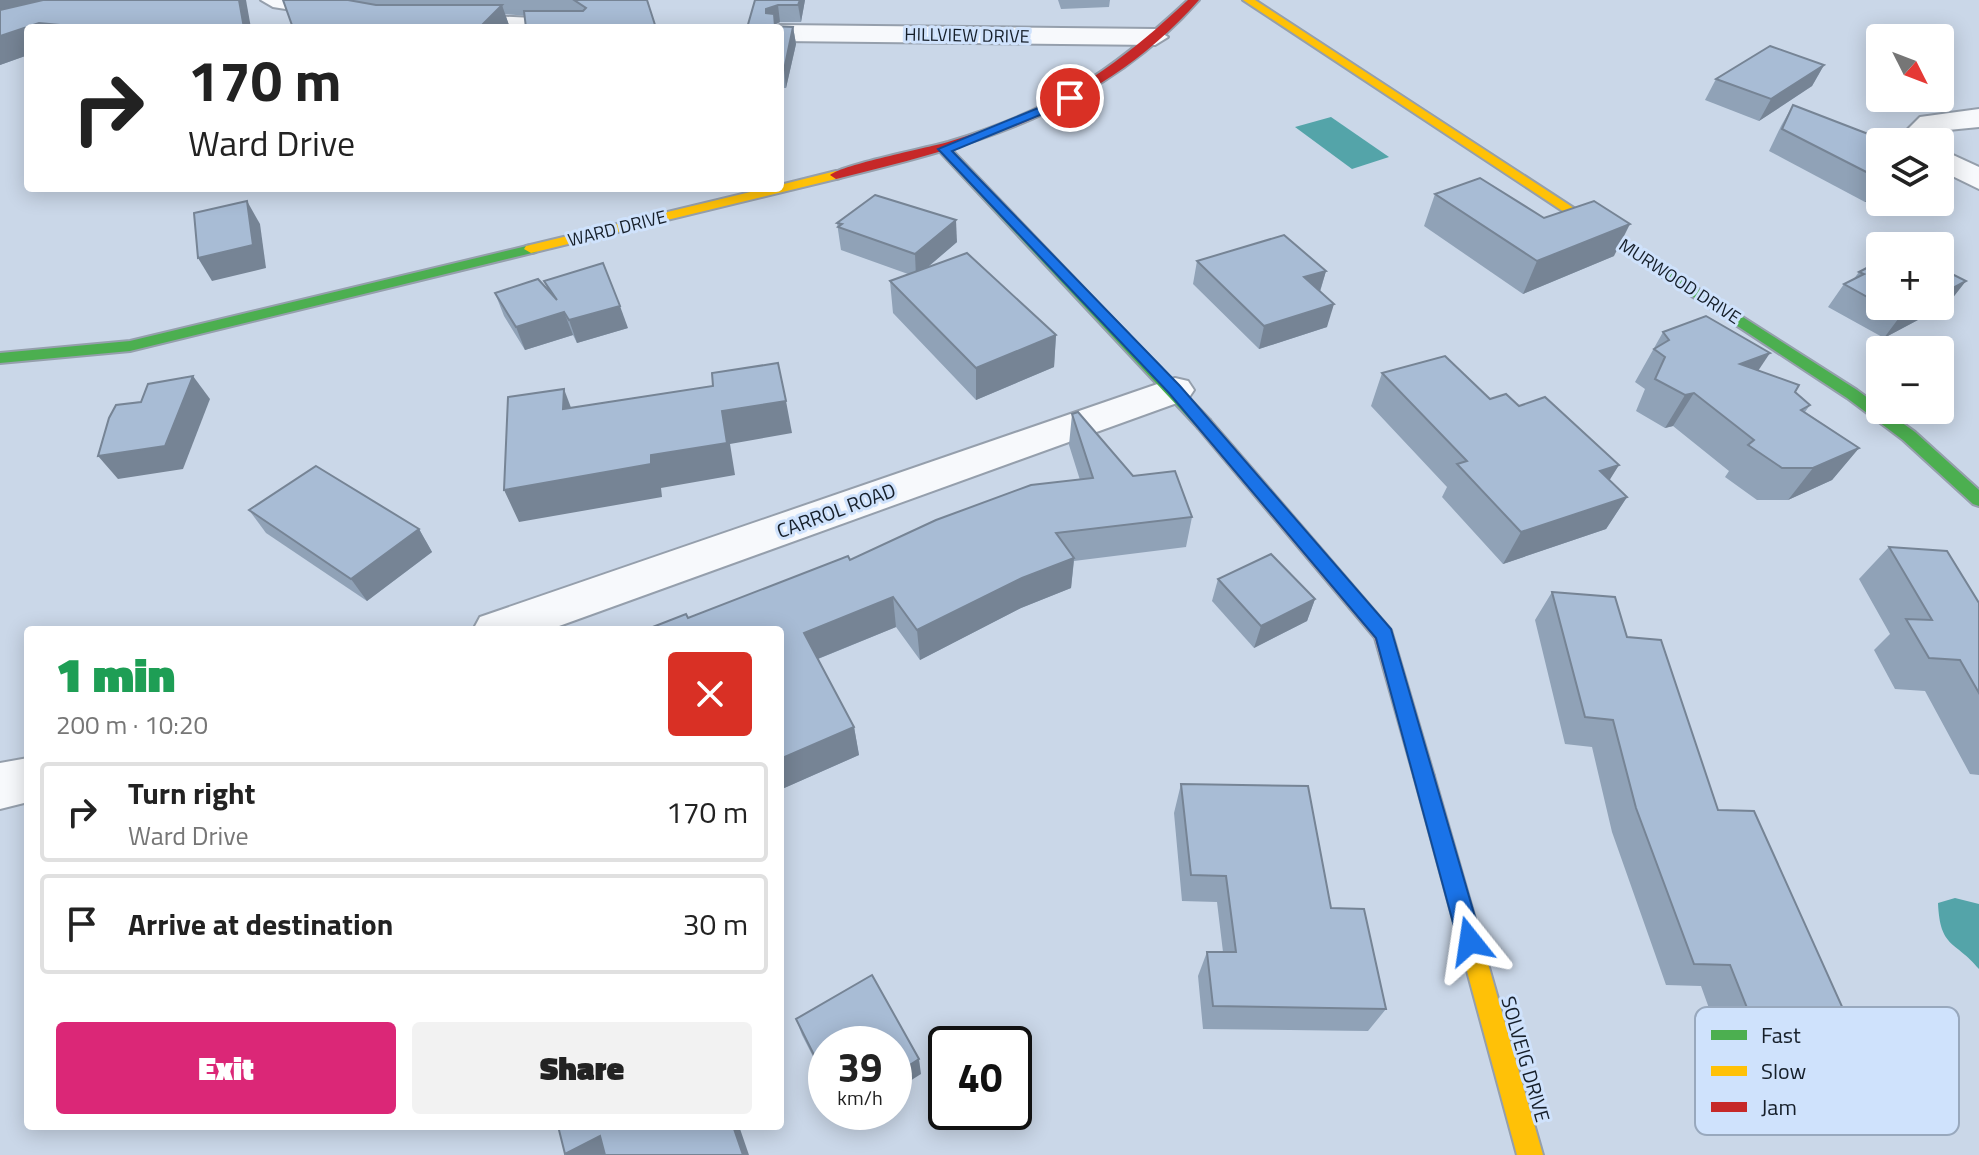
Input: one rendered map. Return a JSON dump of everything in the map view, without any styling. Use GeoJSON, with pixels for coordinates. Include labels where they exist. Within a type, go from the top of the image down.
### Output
{"type":"FeatureCollection","features":[{"type":"Feature","properties":{"kind":"street"},"geometry":{"type":"LineString","coordinates":[[273,0],[372,16]]}},
{"type":"Feature","properties":{"kind":"street","name":"WARD DRIVE"},"geometry":{"type":"LineString","coordinates":[[784,188],[944,149],[1070,98],[1155,37],[1194,0]]}},
{"type":"Feature","properties":{"kind":"street","name":"MURWOOD DRIVE"},"geometry":{"type":"LineString","coordinates":[[1248,0],[1852,394],[1909,436],[1979,500]]}},
{"type":"Feature","properties":{"kind":"street"},"geometry":{"type":"LineString","coordinates":[[417,20],[496,24]]}},
{"type":"Feature","properties":{"kind":"street","name":"HILLVIEW DRIVE"},"geometry":{"type":"LineString","coordinates":[[784,33],[1155,37]]}},
{"type":"Feature","properties":{"kind":"street"},"geometry":{"type":"LineString","coordinates":[[1925,128],[1930,123],[1979,118]]}},
{"type":"Feature","properties":{"kind":"street","name":"SOLVEIG DRIVE"},"geometry":{"type":"LineString","coordinates":[[944,149],[1175,390],[1384,635],[1530,1155]]}},
{"type":"Feature","properties":{"kind":"street"},"geometry":{"type":"LineString","coordinates":[[1954,166],[1979,180]]}},
{"type":"Feature","properties":{"kind":"street","name":"WARD DRIVE"},"geometry":{"type":"LineString","coordinates":[[0,358],[130,346],[766,192]]}},
{"type":"Feature","properties":{"kind":"street","name":"CARROL ROAD"},"geometry":{"type":"LineString","coordinates":[[507,626],[1175,390]]}},
{"type":"Feature","properties":{"kind":"street"},"geometry":{"type":"LineString","coordinates":[[0,786],[24,781]]}},
{"type":"Feature","properties":{"kind":"shaded area"},"geometry":{"type":"Polygon","coordinates":[[[1331,117],[1389,157],[1352,169],[1295,127],[1331,117]]]}},
{"type":"Feature","properties":{"kind":"shaded area"},"geometry":{"type":"Polygon","coordinates":[[[1955,898],[1979,904],[1979,969],[1950,942],[1942,929],[1938,903],[1955,898]]]}},
{"type":"Feature","properties":{"kind":"building"},"geometry":{"type":"Polygon","coordinates":[[[43,0],[239,0],[243,24],[39,23],[24,24],[24,28],[0,36],[0,10],[43,0]]]}},
{"type":"Feature","properties":{"kind":"building"},"geometry":{"type":"Polygon","coordinates":[[[283,0],[348,0],[376,5],[502,5],[483,24],[292,24],[283,0]]]}},
{"type":"Feature","properties":{"kind":"building"},"geometry":{"type":"Polygon","coordinates":[[[574,0],[647,0],[655,24],[526,24],[524,11],[583,11],[586,8],[574,0]]]}},
{"type":"Feature","properties":{"kind":"building"},"geometry":{"type":"Polygon","coordinates":[[[755,0],[800,0],[798,5],[778,5],[766,9],[766,13],[774,14],[775,24],[748,24],[755,0]]]}},
{"type":"Feature","properties":{"kind":"building"},"geometry":{"type":"Polygon","coordinates":[[[784,26],[793,27],[784,70],[784,26]]]}},
{"type":"Feature","properties":{"kind":"building"},"geometry":{"type":"Polygon","coordinates":[[[1770,46],[1824,65],[1771,99],[1716,79],[1770,46]]]}},
{"type":"Feature","properties":{"kind":"building"},"geometry":{"type":"Polygon","coordinates":[[[1793,105],[1866,133],[1866,172],[1782,129],[1793,105]]]}},
{"type":"Feature","properties":{"kind":"building"},"geometry":{"type":"Polygon","coordinates":[[[1480,178],[1544,218],[1594,201],[1630,224],[1537,261],[1435,194],[1480,178]]]}},
{"type":"Feature","properties":{"kind":"building"},"geometry":{"type":"Polygon","coordinates":[[[875,195],[956,220],[915,254],[838,227],[842,224],[837,223],[875,195]]]}},
{"type":"Feature","properties":{"kind":"building"},"geometry":{"type":"Polygon","coordinates":[[[247,201],[253,245],[198,258],[194,213],[247,201]]]}},
{"type":"Feature","properties":{"kind":"building"},"geometry":{"type":"Polygon","coordinates":[[[1284,235],[1326,271],[1304,277],[1334,304],[1264,326],[1197,261],[1284,235]]]}},
{"type":"Feature","properties":{"kind":"building"},"geometry":{"type":"Polygon","coordinates":[[[967,253],[1056,335],[976,368],[890,281],[967,253]]]}},
{"type":"Feature","properties":{"kind":"building"},"geometry":{"type":"Polygon","coordinates":[[[603,263],[620,306],[569,320],[564,312],[516,327],[495,293],[538,279],[557,300],[544,281],[603,263]]]}},
{"type":"Feature","properties":{"kind":"building"},"geometry":{"type":"Polygon","coordinates":[[[1866,268],[1866,296],[1844,284],[1864,274],[1859,272],[1866,268]]]}},
{"type":"Feature","properties":{"kind":"building"},"geometry":{"type":"Polygon","coordinates":[[[1954,275],[1966,281],[1954,287],[1954,275]]]}},
{"type":"Feature","properties":{"kind":"building"},"geometry":{"type":"Polygon","coordinates":[[[1706,316],[1770,353],[1740,364],[1799,385],[1795,392],[1810,405],[1801,410],[1859,448],[1813,468],[1782,468],[1748,445],[1754,440],[1694,393],[1685,395],[1655,379],[1665,357],[1654,349],[1669,340],[1663,332],[1706,316]]]}},
{"type":"Feature","properties":{"kind":"building"},"geometry":{"type":"Polygon","coordinates":[[[1445,356],[1490,399],[1506,394],[1519,406],[1545,397],[1619,465],[1600,471],[1627,497],[1521,532],[1457,464],[1467,461],[1382,373],[1445,356]]]}},
{"type":"Feature","properties":{"kind":"building"},"geometry":{"type":"Polygon","coordinates":[[[778,363],[786,401],[722,411],[727,443],[651,455],[651,464],[504,490],[508,397],[564,389],[563,409],[713,386],[712,373],[778,363]]]}},
{"type":"Feature","properties":{"kind":"building"},"geometry":{"type":"Polygon","coordinates":[[[193,376],[165,446],[98,456],[116,405],[141,402],[148,384],[193,376]]]}},
{"type":"Feature","properties":{"kind":"building"},"geometry":{"type":"Polygon","coordinates":[[[1078,412],[1133,476],[1175,471],[1192,517],[1056,533],[1074,558],[1022,578],[917,630],[893,597],[804,633],[854,727],[784,757],[784,626],[655,626],[686,614],[688,618],[848,556],[850,560],[936,520],[1031,485],[1093,478],[1072,414],[1078,412]]]}},
{"type":"Feature","properties":{"kind":"building"},"geometry":{"type":"Polygon","coordinates":[[[316,466],[419,529],[351,579],[249,510],[316,466]]]}},
{"type":"Feature","properties":{"kind":"building"},"geometry":{"type":"Polygon","coordinates":[[[1889,547],[1947,551],[1979,603],[1979,693],[1960,660],[1929,658],[1906,619],[1932,620],[1889,547]]]}},
{"type":"Feature","properties":{"kind":"building"},"geometry":{"type":"Polygon","coordinates":[[[1271,554],[1315,599],[1261,626],[1218,579],[1271,554]]]}},
{"type":"Feature","properties":{"kind":"building"},"geometry":{"type":"Polygon","coordinates":[[[1552,592],[1615,597],[1627,637],[1661,640],[1718,810],[1754,811],[1842,1007],[1747,1007],[1730,965],[1694,964],[1636,808],[1613,720],[1585,717],[1552,592]]]}},
{"type":"Feature","properties":{"kind":"building"},"geometry":{"type":"Polygon","coordinates":[[[1181,784],[1308,786],[1331,908],[1364,909],[1386,1009],[1213,1006],[1207,952],[1236,952],[1226,876],[1191,875],[1181,784]]]}},
{"type":"Feature","properties":{"kind":"building"},"geometry":{"type":"Polygon","coordinates":[[[872,975],[901,1026],[808,1026],[808,1043],[796,1019],[872,975]]]}},
{"type":"Feature","properties":{"kind":"building"},"geometry":{"type":"Polygon","coordinates":[[[912,1046],[919,1059],[912,1063],[912,1046]]]}},
{"type":"Feature","properties":{"kind":"building"},"geometry":{"type":"Polygon","coordinates":[[[559,1130],[734,1130],[743,1155],[605,1155],[600,1136],[565,1154],[559,1130]]]}},
{"type":"Feature","properties":{"kind":"traffic: fast"},"geometry":{"type":"LineString","coordinates":[[944,149],[1204,424]]}},
{"type":"Feature","properties":{"kind":"traffic: fast"},"geometry":{"type":"LineString","coordinates":[[1622,244],[1852,394],[1909,436],[1979,500]]}},
{"type":"Feature","properties":{"kind":"traffic: fast"},"geometry":{"type":"LineString","coordinates":[[0,358],[130,346],[531,249]]}},
{"type":"Feature","properties":{"kind":"traffic: slow"},"geometry":{"type":"LineString","coordinates":[[1248,0],[1622,244]]}},
{"type":"Feature","properties":{"kind":"traffic: slow"},"geometry":{"type":"LineString","coordinates":[[784,188],[836,175]]}},
{"type":"Feature","properties":{"kind":"traffic: slow"},"geometry":{"type":"LineString","coordinates":[[531,249],[766,192]]}},
{"type":"Feature","properties":{"kind":"traffic: slow"},"geometry":{"type":"LineString","coordinates":[[1424,776],[1530,1155]]}},
{"type":"Feature","properties":{"kind":"traffic: jam"},"geometry":{"type":"LineString","coordinates":[[836,175],[984,134],[1069,99],[1118,67],[1194,0]]}},
{"type":"Feature","properties":{"kind":"traffic: jam"},"geometry":{"type":"LineString","coordinates":[[1204,424],[1384,635],[1424,776]]}},
{"type":"Feature","properties":{"kind":"route"},"geometry":{"type":"LineString","coordinates":[[1070,98],[944,149],[1175,390],[1384,635],[1470,941]]}}]}
